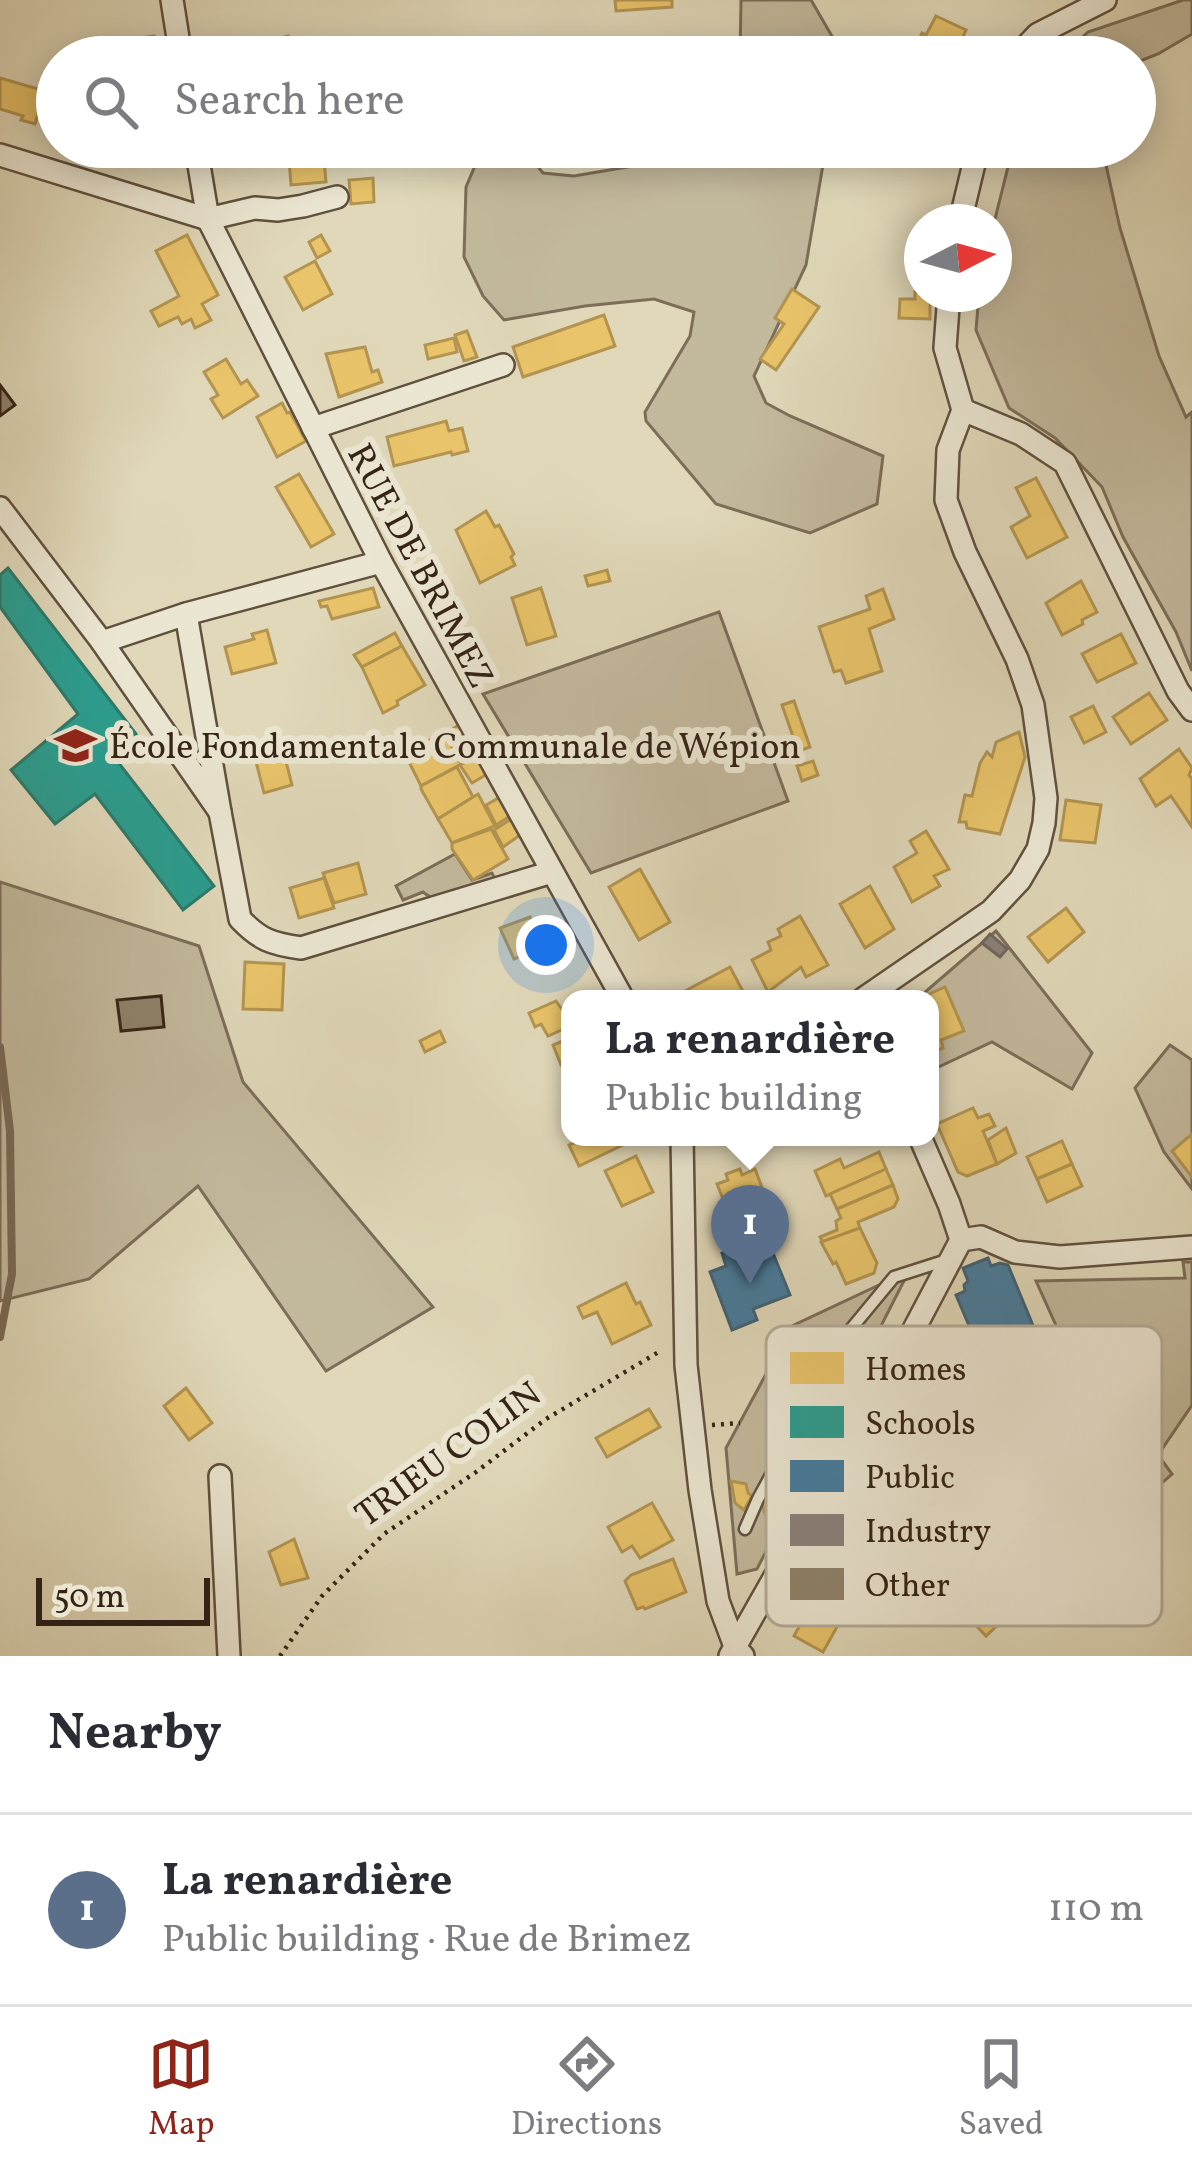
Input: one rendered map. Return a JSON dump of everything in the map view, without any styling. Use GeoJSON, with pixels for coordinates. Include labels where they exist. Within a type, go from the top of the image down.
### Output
{"type":"FeatureCollection","features":[{"type":"Feature","properties":{"kind":"street"},"geometry":{"type":"LineString","coordinates":[[172,0],[178,36]]}},
{"type":"Feature","properties":{"kind":"street"},"geometry":{"type":"LineString","coordinates":[[1036,36],[1071,7],[1105,0]]}},
{"type":"Feature","properties":{"kind":"street"},"geometry":{"type":"LineString","coordinates":[[0,154],[36,165]]}},
{"type":"Feature","properties":{"kind":"street"},"geometry":{"type":"LineString","coordinates":[[45,168],[208,219],[337,197]]}},
{"type":"Feature","properties":{"kind":"street","name":"RUE DE BRIMEZ"},"geometry":{"type":"LineString","coordinates":[[200,168],[208,219],[381,562],[618,990]]}},
{"type":"Feature","properties":{"kind":"street"},"geometry":{"type":"LineString","coordinates":[[964,204],[973,168]]}},
{"type":"Feature","properties":{"kind":"street"},"geometry":{"type":"LineString","coordinates":[[876,990],[991,911],[1020,880],[1038,849],[1046,798],[1033,705],[1017,659],[964,552],[946,500],[948,450],[963,410],[945,347],[948,312]]}},
{"type":"Feature","properties":{"kind":"street"},"geometry":{"type":"LineString","coordinates":[[314,428],[503,365]]}},
{"type":"Feature","properties":{"kind":"street"},"geometry":{"type":"LineString","coordinates":[[963,410],[1021,434],[1065,464],[1178,691],[1192,710]]}},
{"type":"Feature","properties":{"kind":"street"},"geometry":{"type":"LineString","coordinates":[[0,508],[102,642],[220,812]]}},
{"type":"Feature","properties":{"kind":"street"},"geometry":{"type":"LineString","coordinates":[[102,642],[186,614],[381,562]]}},
{"type":"Feature","properties":{"kind":"street"},"geometry":{"type":"LineString","coordinates":[[186,614],[240,919],[252,932],[272,944],[301,948],[552,872]]}},
{"type":"Feature","properties":{"kind":"street"},"geometry":{"type":"LineString","coordinates":[[682,1146],[685,1344],[700,1490],[718,1600],[737,1654]]}},
{"type":"Feature","properties":{"kind":"street"},"geometry":{"type":"LineString","coordinates":[[924,1146],[949,1204],[956,1250]]}},
{"type":"Feature","properties":{"kind":"street"},"geometry":{"type":"LineString","coordinates":[[915,1326],[956,1250],[982,1237],[1015,1252],[1060,1257],[1192,1247]]}},
{"type":"Feature","properties":{"kind":"street"},"geometry":{"type":"LineString","coordinates":[[220,1476],[229,1656]]}},
{"type":"Feature","properties":{"kind":"street"},"geometry":{"type":"LineString","coordinates":[[737,1654],[766,1601]]}},
{"type":"Feature","properties":{"kind":"lane"},"geometry":{"type":"LineString","coordinates":[[853,1326],[894,1277],[956,1250]]}},
{"type":"Feature","properties":{"kind":"lane"},"geometry":{"type":"LineString","coordinates":[[745,1528],[766,1484]]}},
{"type":"Feature","properties":{"kind":"path","name":"TRIEU COLIN"},"geometry":{"type":"LineString","coordinates":[[280,1656],[322,1596],[384,1534],[546,1419],[654,1352],[685,1344]]}},
{"type":"Feature","properties":{"kind":"shaded area"},"geometry":{"type":"Polygon","coordinates":[[[741,0],[811,0],[832,36],[740,36],[741,0]]]}},
{"type":"Feature","properties":{"kind":"shaded area"},"geometry":{"type":"Polygon","coordinates":[[[1192,0],[1192,34],[1156,55],[1156,36],[1084,36],[1192,0]]]}},
{"type":"Feature","properties":{"kind":"shaded area"},"geometry":{"type":"Polygon","coordinates":[[[474,168],[539,168],[543,173],[574,176],[621,168],[822,168],[806,265],[754,376],[766,403],[883,456],[877,504],[810,533],[716,504],[646,421],[645,412],[690,336],[694,312],[654,299],[504,320],[483,296],[464,257],[466,187],[474,168]]]}},
{"type":"Feature","properties":{"kind":"shaded area"},"geometry":{"type":"Polygon","coordinates":[[[1008,168],[1107,168],[1159,356],[1186,417],[1192,412],[1192,671],[1102,487],[1055,438],[1009,408],[976,330],[978,312],[1012,312],[1012,204],[999,204],[1008,168]]]}},
{"type":"Feature","properties":{"kind":"shaded area"},"geometry":{"type":"Polygon","coordinates":[[[719,612],[788,801],[591,873],[483,694],[719,612]]]}},
{"type":"Feature","properties":{"kind":"shaded area"},"geometry":{"type":"Polygon","coordinates":[[[455,854],[472,880],[492,873],[495,879],[434,900],[423,892],[403,900],[396,886],[455,854]]]}},
{"type":"Feature","properties":{"kind":"shaded area"},"geometry":{"type":"Polygon","coordinates":[[[0,882],[199,946],[243,1082],[433,1307],[326,1371],[198,1186],[89,1279],[0,1301],[0,882]]]}},
{"type":"Feature","properties":{"kind":"shaded area"},"geometry":{"type":"Polygon","coordinates":[[[996,931],[1092,1053],[1072,1089],[992,1042],[939,1067],[939,990],[927,990],[996,931]]]}},
{"type":"Feature","properties":{"kind":"shaded area"},"geometry":{"type":"Polygon","coordinates":[[[1170,1045],[1192,1060],[1192,1189],[1164,1152],[1135,1088],[1170,1045]]]}},
{"type":"Feature","properties":{"kind":"shaded area"},"geometry":{"type":"Polygon","coordinates":[[[1183,1262],[1192,1262],[1192,1405],[1162,1449],[1162,1326],[1056,1326],[1036,1281],[1185,1278],[1183,1262]]]}},
{"type":"Feature","properties":{"kind":"shaded area"},"geometry":{"type":"Polygon","coordinates":[[[909,1271],[881,1326],[792,1326],[909,1271]]]}},
{"type":"Feature","properties":{"kind":"shaded area"},"geometry":{"type":"Polygon","coordinates":[[[766,1374],[766,1551],[757,1569],[737,1574],[726,1448],[766,1374]]]}},
{"type":"Feature","properties":{"kind":"shaded area"},"geometry":{"type":"Polygon","coordinates":[[[1162,1460],[1172,1474],[1162,1483],[1162,1460]]]}},
{"type":"Feature","properties":{"kind":"building: Homes"},"geometry":{"type":"Polygon","coordinates":[[[615,0],[672,0],[672,7],[616,11],[615,0]]]}},
{"type":"Feature","properties":{"kind":"building: Homes"},"geometry":{"type":"Polygon","coordinates":[[[936,16],[966,30],[963,36],[921,36],[926,35],[936,16]]]}},
{"type":"Feature","properties":{"kind":"building: Homes"},"geometry":{"type":"Polygon","coordinates":[[[0,78],[36,88],[35,124],[0,109],[0,78]]]}},
{"type":"Feature","properties":{"kind":"building: Homes"},"geometry":{"type":"Polygon","coordinates":[[[290,168],[325,168],[326,182],[291,185],[290,168]]]}},
{"type":"Feature","properties":{"kind":"building: Homes"},"geometry":{"type":"Polygon","coordinates":[[[373,178],[374,202],[351,204],[349,180],[373,178]]]}},
{"type":"Feature","properties":{"kind":"building: Homes"},"geometry":{"type":"Polygon","coordinates":[[[187,235],[218,295],[202,304],[211,320],[195,328],[191,319],[182,324],[178,317],[159,326],[151,311],[179,296],[156,251],[187,235]]]}},
{"type":"Feature","properties":{"kind":"building: Homes"},"geometry":{"type":"Polygon","coordinates":[[[321,235],[330,251],[317,258],[309,242],[321,235]]]}},
{"type":"Feature","properties":{"kind":"building: Homes"},"geometry":{"type":"Polygon","coordinates":[[[315,261],[332,294],[303,310],[285,277],[315,261]]]}},
{"type":"Feature","properties":{"kind":"building: Homes"},"geometry":{"type":"Polygon","coordinates":[[[792,289],[819,307],[776,370],[760,359],[784,324],[775,318],[792,289]]]}},
{"type":"Feature","properties":{"kind":"building: Homes"},"geometry":{"type":"Polygon","coordinates":[[[900,299],[904,299],[904,312],[930,312],[930,319],[899,318],[900,299]]]}},
{"type":"Feature","properties":{"kind":"building: Homes"},"geometry":{"type":"Polygon","coordinates":[[[604,315],[615,346],[523,377],[513,347],[604,315]]]}},
{"type":"Feature","properties":{"kind":"building: Homes"},"geometry":{"type":"Polygon","coordinates":[[[467,331],[477,357],[464,361],[455,335],[467,331]]]}},
{"type":"Feature","properties":{"kind":"building: Homes"},"geometry":{"type":"Polygon","coordinates":[[[454,338],[457,352],[428,359],[425,345],[454,338]]]}},
{"type":"Feature","properties":{"kind":"building: Homes"},"geometry":{"type":"Polygon","coordinates":[[[365,347],[372,372],[378,370],[382,382],[339,397],[326,354],[365,347]]]}},
{"type":"Feature","properties":{"kind":"building: Homes"},"geometry":{"type":"Polygon","coordinates":[[[226,359],[241,384],[247,380],[258,396],[223,418],[211,399],[218,395],[204,372],[226,359]]]}},
{"type":"Feature","properties":{"kind":"building: Homes"},"geometry":{"type":"Polygon","coordinates":[[[282,403],[306,441],[277,457],[257,417],[282,403]]]}},
{"type":"Feature","properties":{"kind":"building: Homes"},"geometry":{"type":"Polygon","coordinates":[[[446,421],[449,431],[462,428],[468,451],[394,466],[387,437],[446,421]]]}},
{"type":"Feature","properties":{"kind":"building: Homes"},"geometry":{"type":"Polygon","coordinates":[[[299,474],[334,534],[311,547],[276,487],[299,474]]]}},
{"type":"Feature","properties":{"kind":"building: Homes"},"geometry":{"type":"Polygon","coordinates":[[[1036,478],[1067,537],[1027,558],[1011,527],[1030,516],[1016,488],[1036,478]]]}},
{"type":"Feature","properties":{"kind":"building: Homes"},"geometry":{"type":"Polygon","coordinates":[[[486,511],[495,527],[499,525],[515,565],[480,583],[456,530],[486,511]]]}},
{"type":"Feature","properties":{"kind":"building: Homes"},"geometry":{"type":"Polygon","coordinates":[[[607,570],[610,581],[588,586],[585,576],[607,570]]]}},
{"type":"Feature","properties":{"kind":"building: Homes"},"geometry":{"type":"Polygon","coordinates":[[[1081,581],[1097,612],[1062,635],[1046,603],[1081,581]]]}},
{"type":"Feature","properties":{"kind":"building: Homes"},"geometry":{"type":"Polygon","coordinates":[[[373,588],[379,607],[332,619],[319,601],[373,588]]]}},
{"type":"Feature","properties":{"kind":"building: Homes"},"geometry":{"type":"Polygon","coordinates":[[[541,588],[556,636],[527,645],[512,598],[541,588]]]}},
{"type":"Feature","properties":{"kind":"building: Homes"},"geometry":{"type":"Polygon","coordinates":[[[883,589],[894,619],[869,629],[882,671],[846,683],[841,670],[834,672],[819,627],[870,609],[866,596],[883,589]]]}},
{"type":"Feature","properties":{"kind":"building: Homes"},"geometry":{"type":"Polygon","coordinates":[[[267,630],[276,663],[232,674],[225,647],[267,630]]]}},
{"type":"Feature","properties":{"kind":"building: Homes"},"geometry":{"type":"Polygon","coordinates":[[[395,633],[402,646],[362,667],[354,655],[395,633]]]}},
{"type":"Feature","properties":{"kind":"building: Homes"},"geometry":{"type":"Polygon","coordinates":[[[1121,634],[1136,663],[1097,682],[1082,654],[1121,634]]]}},
{"type":"Feature","properties":{"kind":"building: Homes"},"geometry":{"type":"Polygon","coordinates":[[[402,646],[425,685],[383,713],[362,667],[402,646]]]}},
{"type":"Feature","properties":{"kind":"building: Homes"},"geometry":{"type":"Polygon","coordinates":[[[1149,693],[1167,720],[1131,744],[1113,717],[1149,693]]]}},
{"type":"Feature","properties":{"kind":"building: Homes"},"geometry":{"type":"Polygon","coordinates":[[[794,701],[810,747],[798,751],[782,705],[794,701]]]}},
{"type":"Feature","properties":{"kind":"building: Homes"},"geometry":{"type":"Polygon","coordinates":[[[1093,706],[1106,732],[1084,743],[1071,717],[1093,706]]]}},
{"type":"Feature","properties":{"kind":"building: Homes"},"geometry":{"type":"Polygon","coordinates":[[[464,722],[479,756],[461,764],[444,734],[464,722]]]}},
{"type":"Feature","properties":{"kind":"building: Homes"},"geometry":{"type":"Polygon","coordinates":[[[444,732],[461,764],[421,786],[405,754],[444,732]]]}},
{"type":"Feature","properties":{"kind":"building: Homes"},"geometry":{"type":"Polygon","coordinates":[[[1019,732],[1025,757],[1000,834],[967,828],[966,822],[959,822],[980,763],[987,752],[992,757],[996,742],[1019,732]]]}},
{"type":"Feature","properties":{"kind":"building: Homes"},"geometry":{"type":"Polygon","coordinates":[[[1179,749],[1192,768],[1192,827],[1171,796],[1156,806],[1140,779],[1179,749]]]}},
{"type":"Feature","properties":{"kind":"building: Homes"},"geometry":{"type":"Polygon","coordinates":[[[283,750],[292,785],[264,793],[255,758],[283,750]]]}},
{"type":"Feature","properties":{"kind":"building: Homes"},"geometry":{"type":"Polygon","coordinates":[[[479,756],[489,773],[472,783],[460,765],[479,756]]]}},
{"type":"Feature","properties":{"kind":"building: Homes"},"geometry":{"type":"Polygon","coordinates":[[[813,761],[818,775],[802,781],[797,766],[813,761]]]}},
{"type":"Feature","properties":{"kind":"building: Homes"},"geometry":{"type":"Polygon","coordinates":[[[457,767],[473,797],[438,819],[421,786],[457,767]]]}},
{"type":"Feature","properties":{"kind":"building: Homes"},"geometry":{"type":"Polygon","coordinates":[[[478,794],[495,826],[452,843],[438,819],[478,794]]]}},
{"type":"Feature","properties":{"kind":"building: Homes"},"geometry":{"type":"Polygon","coordinates":[[[502,796],[513,814],[496,825],[486,805],[502,796]]]}},
{"type":"Feature","properties":{"kind":"building: Homes"},"geometry":{"type":"Polygon","coordinates":[[[1066,800],[1101,805],[1095,843],[1060,840],[1066,800]]]}},
{"type":"Feature","properties":{"kind":"building: Homes"},"geometry":{"type":"Polygon","coordinates":[[[514,817],[523,833],[503,847],[494,830],[514,817]]]}},
{"type":"Feature","properties":{"kind":"building: Homes"},"geometry":{"type":"Polygon","coordinates":[[[491,829],[508,859],[473,880],[452,843],[491,829]]]}},
{"type":"Feature","properties":{"kind":"building: Homes"},"geometry":{"type":"Polygon","coordinates":[[[926,831],[949,869],[934,876],[940,886],[912,902],[894,867],[917,853],[910,841],[926,831]]]}},
{"type":"Feature","properties":{"kind":"building: Homes"},"geometry":{"type":"Polygon","coordinates":[[[358,863],[366,894],[334,903],[323,873],[358,863]]]}},
{"type":"Feature","properties":{"kind":"building: Homes"},"geometry":{"type":"Polygon","coordinates":[[[640,869],[670,922],[639,940],[609,887],[640,869]]]}},
{"type":"Feature","properties":{"kind":"building: Homes"},"geometry":{"type":"Polygon","coordinates":[[[324,878],[334,908],[299,918],[290,888],[324,878]]]}},
{"type":"Feature","properties":{"kind":"building: Homes"},"geometry":{"type":"Polygon","coordinates":[[[870,886],[894,929],[865,948],[840,904],[870,886]]]}},
{"type":"Feature","properties":{"kind":"building: Homes"},"geometry":{"type":"Polygon","coordinates":[[[1066,908],[1084,932],[1048,962],[1028,937],[1066,908]]]}},
{"type":"Feature","properties":{"kind":"building: Homes"},"geometry":{"type":"Polygon","coordinates":[[[800,916],[828,965],[806,977],[801,967],[767,990],[752,960],[771,950],[768,942],[781,936],[778,929],[800,916]]]}},
{"type":"Feature","properties":{"kind":"building: Homes"},"geometry":{"type":"Polygon","coordinates":[[[530,917],[540,948],[514,959],[500,928],[530,917]]]}},
{"type":"Feature","properties":{"kind":"building: Homes"},"geometry":{"type":"Polygon","coordinates":[[[245,962],[284,964],[282,1010],[243,1009],[245,962]]]}},
{"type":"Feature","properties":{"kind":"building: Homes"},"geometry":{"type":"Polygon","coordinates":[[[730,967],[742,990],[687,990],[730,967]]]}},
{"type":"Feature","properties":{"kind":"building: Homes"},"geometry":{"type":"Polygon","coordinates":[[[945,987],[964,1031],[941,1040],[939,1050],[939,990],[945,987]]]}},
{"type":"Feature","properties":{"kind":"building: Homes"},"geometry":{"type":"Polygon","coordinates":[[[556,1001],[561,1008],[561,1030],[548,1036],[541,1024],[535,1027],[529,1013],[556,1001]]]}},
{"type":"Feature","properties":{"kind":"building: Homes"},"geometry":{"type":"Polygon","coordinates":[[[440,1031],[445,1042],[425,1052],[420,1041],[440,1031]]]}},
{"type":"Feature","properties":{"kind":"building: Homes"},"geometry":{"type":"Polygon","coordinates":[[[561,1042],[561,1065],[553,1045],[561,1042]]]}},
{"type":"Feature","properties":{"kind":"building: Homes"},"geometry":{"type":"Polygon","coordinates":[[[973,1108],[978,1118],[989,1114],[995,1126],[983,1131],[997,1164],[967,1176],[958,1172],[939,1123],[973,1108]]]}},
{"type":"Feature","properties":{"kind":"building: Homes"},"geometry":{"type":"Polygon","coordinates":[[[1006,1128],[1016,1153],[997,1164],[988,1140],[1006,1128]]]}},
{"type":"Feature","properties":{"kind":"building: Homes"},"geometry":{"type":"Polygon","coordinates":[[[1192,1134],[1192,1177],[1172,1151],[1192,1134]]]}},
{"type":"Feature","properties":{"kind":"building: Homes"},"geometry":{"type":"Polygon","coordinates":[[[1062,1141],[1072,1164],[1037,1179],[1027,1157],[1062,1141]]]}},
{"type":"Feature","properties":{"kind":"building: Homes"},"geometry":{"type":"Polygon","coordinates":[[[569,1146],[621,1146],[579,1166],[569,1146]]]}},
{"type":"Feature","properties":{"kind":"building: Homes"},"geometry":{"type":"Polygon","coordinates":[[[879,1152],[886,1169],[826,1196],[815,1171],[840,1159],[844,1168],[879,1152]]]}},
{"type":"Feature","properties":{"kind":"building: Homes"},"geometry":{"type":"Polygon","coordinates":[[[636,1156],[653,1192],[622,1206],[605,1171],[636,1156]]]}},
{"type":"Feature","properties":{"kind":"building: Homes"},"geometry":{"type":"Polygon","coordinates":[[[1072,1164],[1082,1186],[1047,1202],[1037,1179],[1072,1164]]]}},
{"type":"Feature","properties":{"kind":"building: Homes"},"geometry":{"type":"Polygon","coordinates":[[[740,1169],[742,1175],[755,1169],[766,1198],[729,1214],[717,1184],[740,1169]]]}},
{"type":"Feature","properties":{"kind":"building: Homes"},"geometry":{"type":"Polygon","coordinates":[[[886,1169],[893,1185],[837,1209],[830,1194],[886,1169]]]}},
{"type":"Feature","properties":{"kind":"building: Homes"},"geometry":{"type":"Polygon","coordinates":[[[893,1185],[898,1199],[894,1207],[858,1222],[860,1228],[823,1242],[820,1237],[837,1230],[836,1221],[841,1218],[837,1209],[893,1185]]]}},
{"type":"Feature","properties":{"kind":"building: Homes"},"geometry":{"type":"Polygon","coordinates":[[[860,1228],[877,1263],[874,1273],[846,1284],[821,1242],[860,1228]]]}},
{"type":"Feature","properties":{"kind":"building: Homes"},"geometry":{"type":"Polygon","coordinates":[[[626,1283],[651,1325],[612,1344],[597,1312],[583,1318],[578,1307],[626,1283]]]}},
{"type":"Feature","properties":{"kind":"building: Homes"},"geometry":{"type":"Polygon","coordinates":[[[186,1388],[212,1423],[189,1440],[164,1406],[186,1388]]]}},
{"type":"Feature","properties":{"kind":"building: Homes"},"geometry":{"type":"Polygon","coordinates":[[[649,1409],[660,1427],[607,1457],[596,1438],[649,1409]]]}},
{"type":"Feature","properties":{"kind":"building: Homes"},"geometry":{"type":"Polygon","coordinates":[[[731,1481],[746,1484],[752,1496],[744,1510],[735,1503],[731,1481]]]}},
{"type":"Feature","properties":{"kind":"building: Homes"},"geometry":{"type":"Polygon","coordinates":[[[652,1503],[673,1540],[640,1558],[632,1546],[622,1552],[608,1527],[652,1503]]]}},
{"type":"Feature","properties":{"kind":"building: Homes"},"geometry":{"type":"Polygon","coordinates":[[[294,1539],[308,1578],[281,1585],[269,1552],[294,1539]]]}},
{"type":"Feature","properties":{"kind":"building: Homes"},"geometry":{"type":"Polygon","coordinates":[[[673,1559],[686,1592],[637,1609],[625,1581],[673,1559]]]}},
{"type":"Feature","properties":{"kind":"building: Homes"},"geometry":{"type":"Polygon","coordinates":[[[800,1626],[838,1626],[823,1652],[794,1636],[800,1626]]]}},
{"type":"Feature","properties":{"kind":"building: Homes"},"geometry":{"type":"Polygon","coordinates":[[[977,1626],[996,1626],[986,1636],[977,1626]]]}},
{"type":"Feature","properties":{"kind":"building: Schools"},"geometry":{"type":"Polygon","coordinates":[[[8,568],[136,734],[111,753],[214,886],[183,910],[95,794],[55,824],[11,770],[78,714],[0,607],[0,575],[8,568]]]}},
{"type":"Feature","properties":{"kind":"building: Public"},"geometry":{"type":"Polygon","coordinates":[[[762,1226],[790,1295],[753,1309],[757,1320],[732,1330],[710,1272],[726,1266],[722,1253],[751,1241],[748,1232],[762,1226]]]}},
{"type":"Feature","properties":{"kind":"building: Public"},"geometry":{"type":"Polygon","coordinates":[[[988,1258],[991,1266],[1008,1265],[1033,1326],[969,1326],[956,1295],[965,1291],[968,1281],[963,1268],[988,1258]]]}},
{"type":"Feature","properties":{"kind":"building: Industry"},"geometry":{"type":"Polygon","coordinates":[[[990,934],[1007,949],[1000,957],[982,943],[990,934]]]}},
{"type":"Feature","properties":{"kind":"building: Other"},"geometry":{"type":"Polygon","coordinates":[[[0,385],[15,405],[0,416],[0,385]]]}},
{"type":"Feature","properties":{"kind":"building: Other"},"geometry":{"type":"Polygon","coordinates":[[[161,996],[164,1027],[121,1031],[117,1000],[161,996]]]}},
{"type":"Feature","properties":{"kind":"waterway"},"geometry":{"type":"LineString","coordinates":[[0,1047],[10,1131],[12,1274],[0,1337]]}},
{"type":"Feature","properties":{"kind":"place","name":"École Fondamentale Communale de Wépion"},"geometry":{"type":"Point","coordinates":[75,745]}},
{"type":"Feature","properties":{"kind":"place","name":"La renardière"},"geometry":{"type":"Point","coordinates":[750,1284]}}]}
